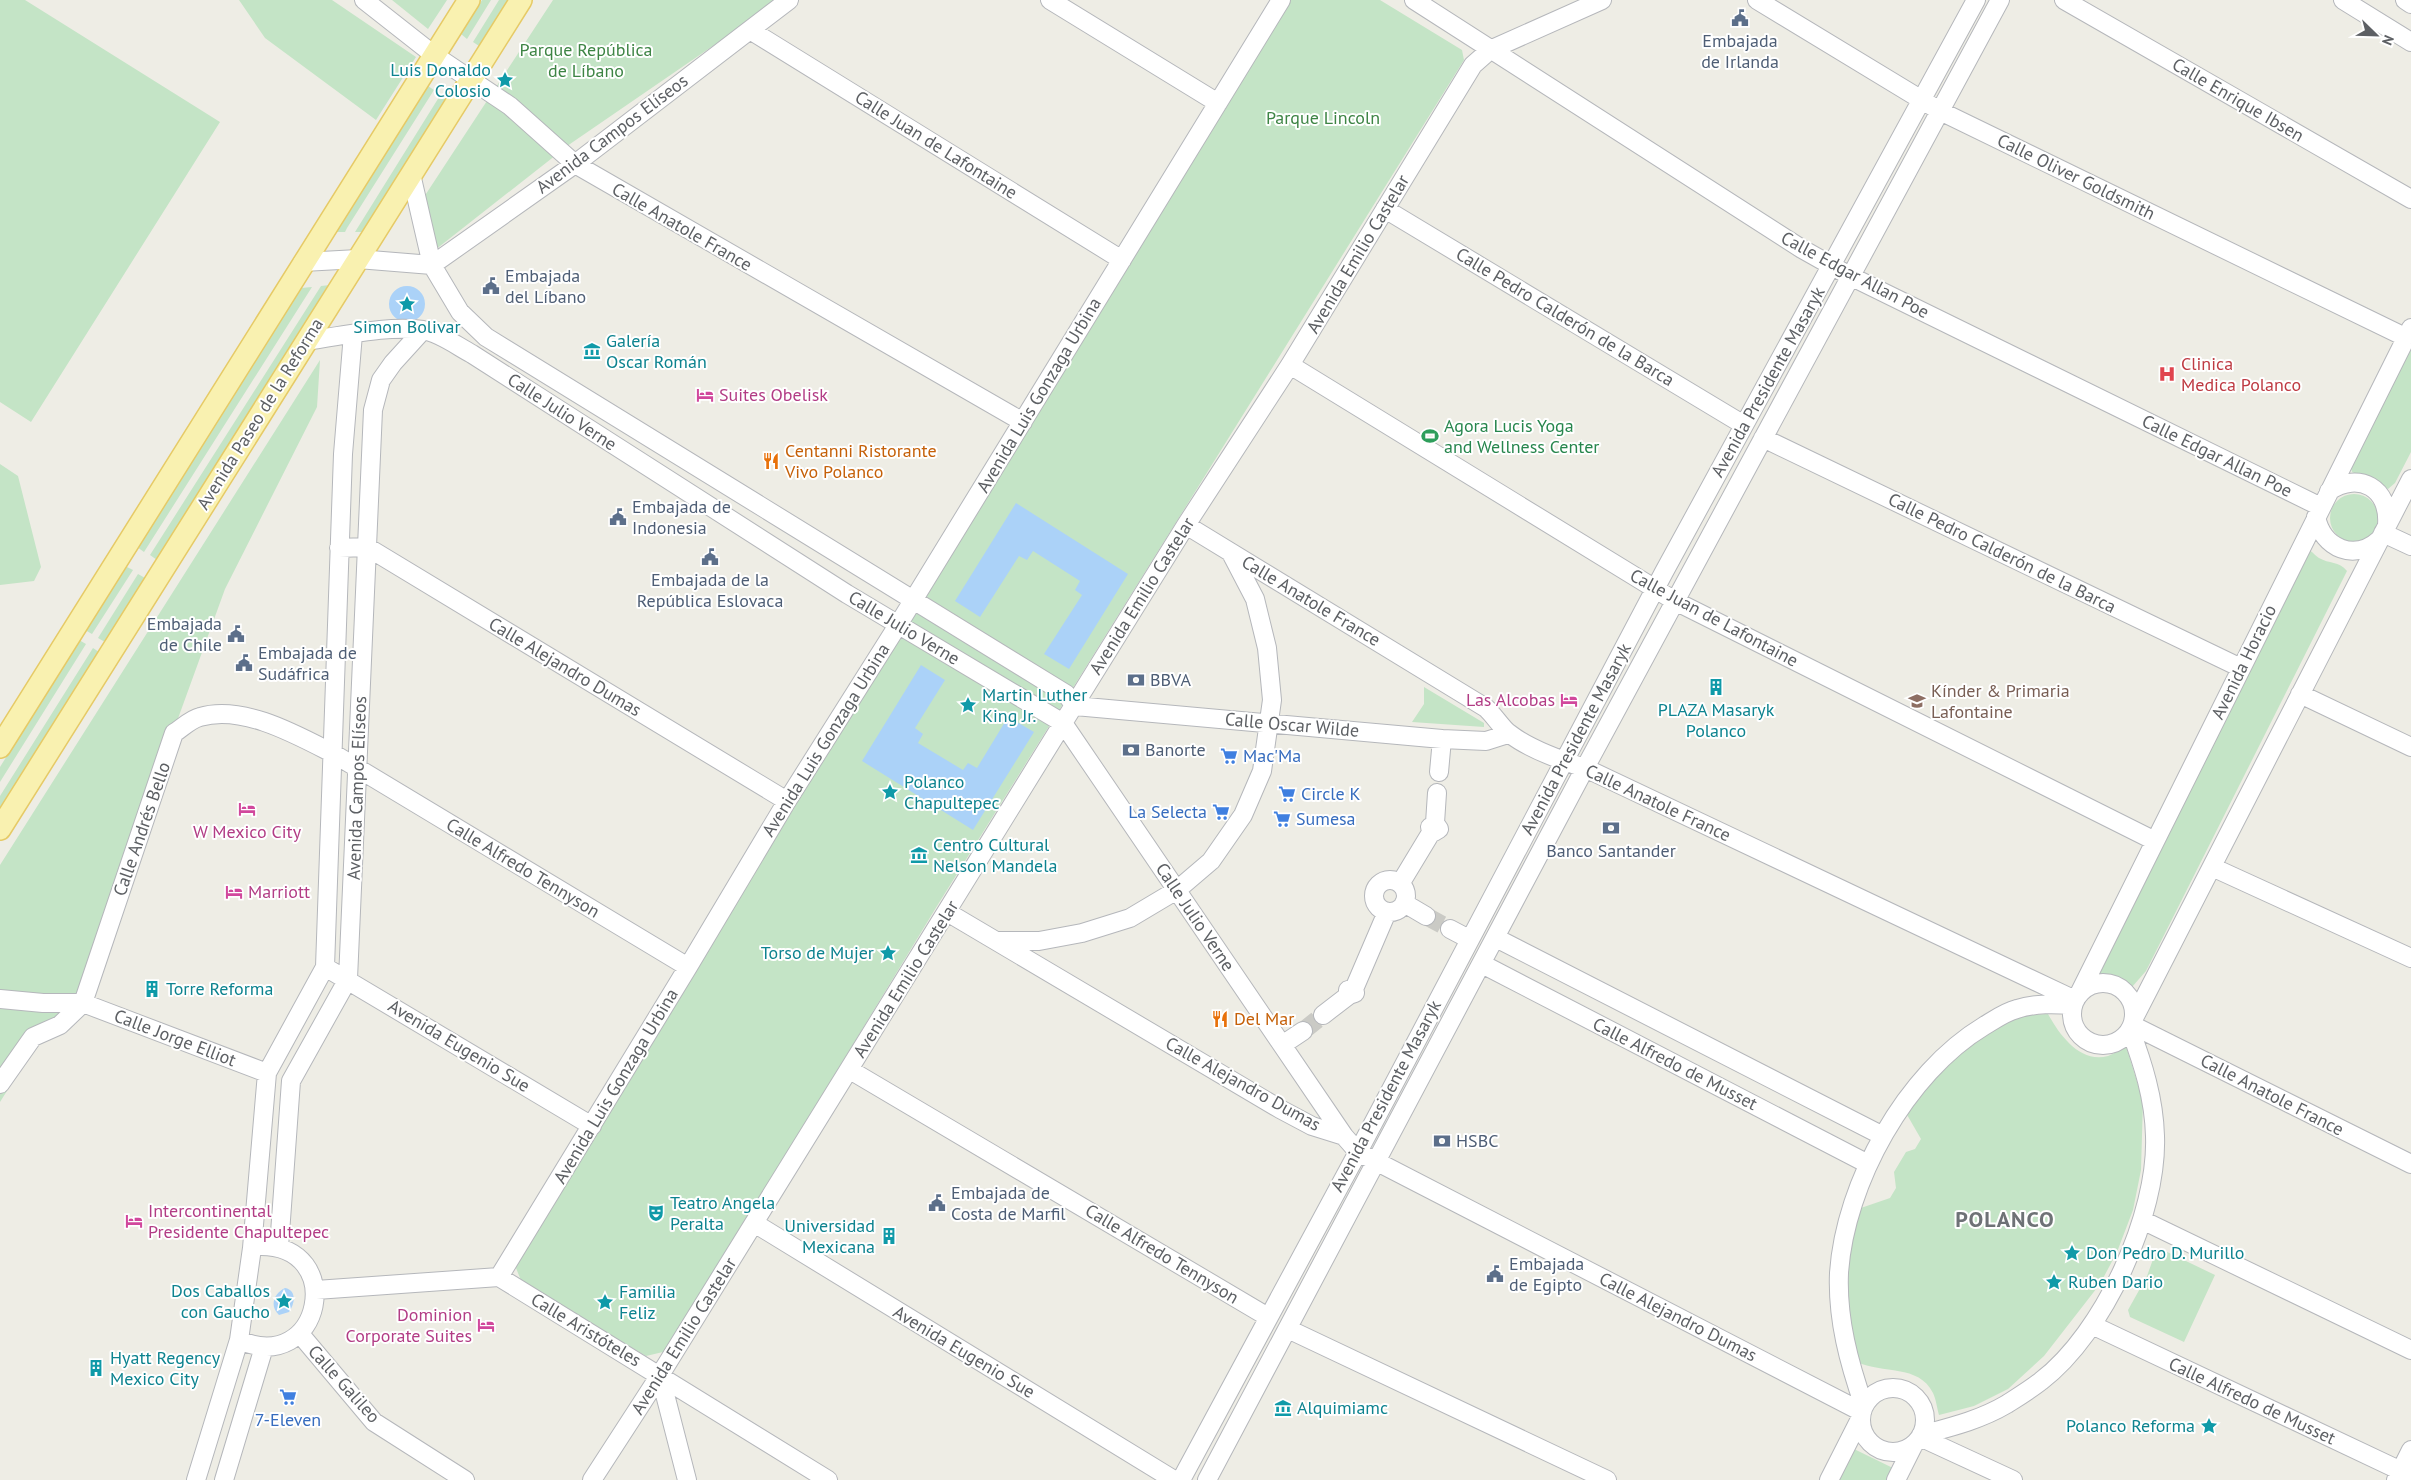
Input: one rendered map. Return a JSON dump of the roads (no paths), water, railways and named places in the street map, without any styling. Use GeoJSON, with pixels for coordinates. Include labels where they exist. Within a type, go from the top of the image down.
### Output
{"type":"FeatureCollection","features":[{"type":"Feature","properties":{"kind":"main road"},"geometry":{"type":"LineString","coordinates":[[0,747],[469,0]]}},
{"type":"Feature","properties":{"kind":"main road","name":"Avenida Paseo de la Reforma"},"geometry":{"type":"LineString","coordinates":[[0,830],[521,0]]}},
{"type":"Feature","properties":{"kind":"street","name":"Calle Anatole France"},"geometry":{"type":"LineString","coordinates":[[364,0],[434,55],[510,106],[575,164],[1023,422]]}},
{"type":"Feature","properties":{"kind":"street","name":"Avenida Campos Elíseos"},"geometry":{"type":"LineString","coordinates":[[432,265],[575,164],[789,0]]}},
{"type":"Feature","properties":{"kind":"street"},"geometry":{"type":"LineString","coordinates":[[1050,0],[1218,102]]}},
{"type":"Feature","properties":{"kind":"street","name":"Avenida Luis Gonzaga Urbina"},"geometry":{"type":"LineString","coordinates":[[499,1276],[688,968],[786,801],[898,625],[1281,0]]}},
{"type":"Feature","properties":{"kind":"street","name":"Calle Edgar Allan Poe"},"geometry":{"type":"LineString","coordinates":[[1414,0],[1793,243],[1850,276],[2318,512]]}},
{"type":"Feature","properties":{"kind":"street","name":"Avenida Emilio Castelar"},"geometry":{"type":"LineString","coordinates":[[592,1480],[660,1375],[850,1070],[1186,526],[1290,365],[1473,65],[1490,50],[1602,0]]}},
{"type":"Feature","properties":{"kind":"street","name":"Calle Oliver Goldsmith"},"geometry":{"type":"LineString","coordinates":[[1757,0],[1940,111],[2408,332]]}},
{"type":"Feature","properties":{"kind":"street","name":"Avenida Presidente Masaryk"},"geometry":{"type":"LineString","coordinates":[[1181,1480],[1358,1152],[1654,590],[1976,0]]}},
{"type":"Feature","properties":{"kind":"street","name":"Avenida Presidente Masaryk"},"geometry":{"type":"LineString","coordinates":[[1207,1480],[1378,1162],[1585,768],[2000,0]]}},
{"type":"Feature","properties":{"kind":"street","name":"Calle Enrique Ibsen"},"geometry":{"type":"LineString","coordinates":[[2064,0],[2411,199]]}},
{"type":"Feature","properties":{"kind":"street"},"geometry":{"type":"LineString","coordinates":[[2342,0],[2411,42]]}},
{"type":"Feature","properties":{"kind":"street"},"geometry":{"type":"LineString","coordinates":[[2405,0],[2411,4]]}},
{"type":"Feature","properties":{"kind":"street","name":"Calle Juan de Lafontaine"},"geometry":{"type":"LineString","coordinates":[[750,30],[1122,260]]}},
{"type":"Feature","properties":{"kind":"street","name":"Calle Julio Verne"},"geometry":{"type":"LineString","coordinates":[[411,174],[432,265],[460,312],[486,337],[1066,694],[1075,706]]}},
{"type":"Feature","properties":{"kind":"street","name":"Calle Pedro Calderón de la Barca"},"geometry":{"type":"LineString","coordinates":[[1385,209],[1744,425]]}},
{"type":"Feature","properties":{"kind":"street"},"geometry":{"type":"LineString","coordinates":[[303,262],[358,259],[432,265]]}},
{"type":"Feature","properties":{"kind":"street","name":"Avenida Campos Elíseos"},"geometry":{"type":"LineString","coordinates":[[279,1247],[291,1081],[348,979],[373,410],[382,380],[393,363],[423,330]]}},
{"type":"Feature","properties":{"kind":"street","name":"Calle Julio Verne"},"geometry":{"type":"LineString","coordinates":[[306,341],[353,334],[423,330],[437,334],[472,354],[847,594],[1063,723],[1344,1136]]}},
{"type":"Feature","properties":{"kind":"street","name":"Avenida Horacio"},"geometry":{"type":"LineString","coordinates":[[2075,1000],[2408,332]]}},
{"type":"Feature","properties":{"kind":"street","name":"Avenida Campos Elíseos"},"geometry":{"type":"LineString","coordinates":[[252,1248],[267,1073],[325,967],[334,754],[343,454],[353,334]]}},
{"type":"Feature","properties":{"kind":"street","name":"Calle Juan de Lafontaine"},"geometry":{"type":"LineString","coordinates":[[1290,365],[1654,590],[2155,841]]}},
{"type":"Feature","properties":{"kind":"street","name":"Calle Pedro Calderón de la Barca"},"geometry":{"type":"LineString","coordinates":[[1763,438],[2241,668]]}},
{"type":"Feature","properties":{"kind":"street"},"geometry":{"type":"LineString","coordinates":[[2075,1000],[2073,1023],[2083,1038],[2091,1043],[2108,1045],[2124,1037],[2411,479]]}},
{"type":"Feature","properties":{"kind":"street"},"geometry":{"type":"LineString","coordinates":[[2318,512],[2325,538],[2341,550],[2351,552],[2362,550],[2383,532],[2387,511],[2382,498],[2368,485],[2351,482],[2329,491]]}},
{"type":"Feature","properties":{"kind":"street","name":"Calle Anatole France"},"geometry":{"type":"LineString","coordinates":[[1186,526],[1486,708],[1497,718],[1508,734],[1564,762],[1585,768],[2075,1000]]}},
{"type":"Feature","properties":{"kind":"street"},"geometry":{"type":"LineString","coordinates":[[2383,532],[2411,546]]}},
{"type":"Feature","properties":{"kind":"street"},"geometry":{"type":"LineString","coordinates":[[339,548],[367,547]]}},
{"type":"Feature","properties":{"kind":"street","name":"Calle Alejandro Dumas"},"geometry":{"type":"LineString","coordinates":[[367,547],[786,801]]}},
{"type":"Feature","properties":{"kind":"street"},"geometry":{"type":"LineString","coordinates":[[996,941],[1039,941],[1082,933],[1130,918],[1177,890],[1211,861],[1243,816],[1262,772],[1272,700],[1267,648],[1255,598],[1232,553]]}},
{"type":"Feature","properties":{"kind":"street"},"geometry":{"type":"LineString","coordinates":[[847,594],[857,593],[864,585],[865,576],[862,569]]}},
{"type":"Feature","properties":{"kind":"street"},"geometry":{"type":"LineString","coordinates":[[2300,694],[2411,747]]}},
{"type":"Feature","properties":{"kind":"street","name":"Calle Oscar Wilde"},"geometry":{"type":"LineString","coordinates":[[1075,706],[1486,742],[1508,734]]}},
{"type":"Feature","properties":{"kind":"street","name":"Calle Andrés Bello"},"geometry":{"type":"LineString","coordinates":[[0,1084],[33,1037],[60,1025],[83,1002],[174,734],[199,717],[239,714],[294,734],[334,754],[358,769]]}},
{"type":"Feature","properties":{"kind":"street"},"geometry":{"type":"LineString","coordinates":[[1439,772],[1442,739]]}},
{"type":"Feature","properties":{"kind":"street","name":"Calle Alfredo Tennyson"},"geometry":{"type":"LineString","coordinates":[[358,769],[688,968]]}},
{"type":"Feature","properties":{"kind":"street"},"geometry":{"type":"LineString","coordinates":[[1400,884],[1434,827],[1437,793]]}},
{"type":"Feature","properties":{"kind":"street"},"geometry":{"type":"LineString","coordinates":[[2212,866],[2411,958]]}},
{"type":"Feature","properties":{"kind":"street"},"geometry":{"type":"LineString","coordinates":[[1386,881],[1400,884],[1405,891],[1404,903],[1397,911],[1387,912],[1378,907],[1375,892],[1386,881]]}},
{"type":"Feature","properties":{"kind":"street"},"geometry":{"type":"LineString","coordinates":[[1404,903],[1426,916]]}},
{"type":"Feature","properties":{"kind":"street","name":"Calle Alejandro Dumas"},"geometry":{"type":"LineString","coordinates":[[947,912],[1280,1109],[1312,1126],[1344,1136],[1358,1152],[1862,1412]]}},
{"type":"Feature","properties":{"kind":"street"},"geometry":{"type":"LineString","coordinates":[[1323,1015],[1351,992],[1387,912]]}},
{"type":"Feature","properties":{"kind":"street"},"geometry":{"type":"LineString","coordinates":[[1450,929],[1469,939]]}},
{"type":"Feature","properties":{"kind":"street","name":"Calle Alfredo de Musset"},"geometry":{"type":"LineString","coordinates":[[1496,938],[1883,1136]]}},
{"type":"Feature","properties":{"kind":"street","name":"Calle Alfredo de Musset"},"geometry":{"type":"LineString","coordinates":[[1482,964],[1868,1164]]}},
{"type":"Feature","properties":{"kind":"street","name":"Avenida Eugenio Sue"},"geometry":{"type":"LineString","coordinates":[[325,967],[592,1126]]}},
{"type":"Feature","properties":{"kind":"street"},"geometry":{"type":"LineString","coordinates":[[2110,984],[2118,987],[2130,998],[2132,1024],[2152,1101],[2155,1137],[2154,1176],[2142,1220],[2122,1273],[2092,1325],[2043,1380],[2006,1405],[1974,1421],[1918,1439],[1897,1451],[1879,1448],[1865,1436],[1862,1412],[1843,1335],[1839,1273],[1852,1205],[1868,1164],[1883,1136],[1935,1065],[1966,1037],[2016,1009],[2075,1000],[2092,985],[2110,984]]}},
{"type":"Feature","properties":{"kind":"street"},"geometry":{"type":"LineString","coordinates":[[0,999],[43,1003],[83,1002]]}},
{"type":"Feature","properties":{"kind":"street","name":"Calle Jorge Elliot"},"geometry":{"type":"LineString","coordinates":[[83,1002],[267,1073]]}},
{"type":"Feature","properties":{"kind":"street","name":"Calle Anatole France"},"geometry":{"type":"LineString","coordinates":[[2132,1024],[2411,1164]]}},
{"type":"Feature","properties":{"kind":"street"},"geometry":{"type":"LineString","coordinates":[[1282,1045],[1303,1031]]}},
{"type":"Feature","properties":{"kind":"street","name":"Calle Alfredo Tennyson"},"geometry":{"type":"LineString","coordinates":[[850,1070],[1268,1317]]}},
{"type":"Feature","properties":{"kind":"street"},"geometry":{"type":"LineString","coordinates":[[2142,1220],[2411,1350]]}},
{"type":"Feature","properties":{"kind":"street","name":"Avenida Eugenio Sue"},"geometry":{"type":"LineString","coordinates":[[754,1223],[1174,1480]]}},
{"type":"Feature","properties":{"kind":"street"},"geometry":{"type":"LineString","coordinates":[[196,1480],[239,1340],[252,1248],[279,1247],[301,1260],[313,1279],[316,1290],[313,1312],[300,1334],[282,1344],[264,1347],[239,1340]]}},
{"type":"Feature","properties":{"kind":"street"},"geometry":{"type":"LineString","coordinates":[[316,1290],[499,1276]]}},
{"type":"Feature","properties":{"kind":"street","name":"Calle Aristóteles"},"geometry":{"type":"LineString","coordinates":[[499,1276],[828,1480]]}},
{"type":"Feature","properties":{"kind":"street","name":"Calle Alfredo de Musset"},"geometry":{"type":"LineString","coordinates":[[2092,1325],[2402,1477]]}},
{"type":"Feature","properties":{"kind":"street"},"geometry":{"type":"LineString","coordinates":[[1288,1329],[1607,1480]]}},
{"type":"Feature","properties":{"kind":"street","name":"Calle Galileo"},"geometry":{"type":"LineString","coordinates":[[300,1334],[374,1422],[465,1480]]}},
{"type":"Feature","properties":{"kind":"street"},"geometry":{"type":"LineString","coordinates":[[224,1480],[264,1347]]}},
{"type":"Feature","properties":{"kind":"street"},"geometry":{"type":"LineString","coordinates":[[660,1375],[687,1480]]}},
{"type":"Feature","properties":{"kind":"street"},"geometry":{"type":"LineString","coordinates":[[1829,1480],[1870,1397],[1887,1388],[1907,1390],[1916,1396],[1924,1410],[1925,1419],[1918,1439],[1896,1480]]}},
{"type":"Feature","properties":{"kind":"street"},"geometry":{"type":"LineString","coordinates":[[1918,1439],[2013,1480]]}},
{"type":"Feature","properties":{"kind":"street"},"geometry":{"type":"LineString","coordinates":[[2402,1477],[2411,1450]]}},
{"type":"Feature","properties":{"kind":"water"},"geometry":{"type":"Polygon","coordinates":[[[407,286],[420,291],[425,304],[420,317],[407,322],[394,317],[389,304],[394,291],[407,286]]]}},
{"type":"Feature","properties":{"kind":"water"},"geometry":{"type":"Polygon","coordinates":[[[1016,503],[1128,574],[1069,669],[1044,654],[1082,595],[1075,590],[1080,581],[1033,551],[1027,560],[1019,556],[980,617],[955,601],[1016,503]]]}},
{"type":"Feature","properties":{"kind":"water"},"geometry":{"type":"Polygon","coordinates":[[[921,665],[945,680],[915,728],[923,734],[918,743],[963,770],[968,763],[977,768],[1008,717],[1034,732],[973,830],[862,761],[921,665]]]}},
{"type":"Feature","properties":{"kind":"water"},"geometry":{"type":"Polygon","coordinates":[[[285,1288],[292,1291],[294,1301],[289,1312],[279,1315],[274,1308],[274,1300],[278,1293],[285,1288]]]}},
{"type":"Feature","properties":{"kind":"tunnel"},"geometry":{"type":"LineString","coordinates":[[1426,916],[1450,929]]}},
{"type":"Feature","properties":{"kind":"tunnel"},"geometry":{"type":"LineString","coordinates":[[1303,1031],[1323,1015]]}},
{"type":"Feature","properties":{"kind":"place","name":"Embajada de Irlanda"},"geometry":{"type":"Point","coordinates":[1740,18]}},
{"type":"Feature","properties":{"kind":"place","name":"Luis Donaldo Colosio"},"geometry":{"type":"Point","coordinates":[505,80]}},
{"type":"Feature","properties":{"kind":"place","name":"Embajada del Líbano"},"geometry":{"type":"Point","coordinates":[491,286]}},
{"type":"Feature","properties":{"kind":"place","name":"Simon Bolivar"},"geometry":{"type":"Point","coordinates":[407,304]}},
{"type":"Feature","properties":{"kind":"place","name":"Galería Oscar Román"},"geometry":{"type":"Point","coordinates":[592,351]}},
{"type":"Feature","properties":{"kind":"place","name":"Clinica Medica Polanco"},"geometry":{"type":"Point","coordinates":[2167,374]}},
{"type":"Feature","properties":{"kind":"place","name":"Suites Obelisk"},"geometry":{"type":"Point","coordinates":[705,395]}},
{"type":"Feature","properties":{"kind":"place","name":"Agora Lucis Yoga and Wellness Center"},"geometry":{"type":"Point","coordinates":[1430,436]}},
{"type":"Feature","properties":{"kind":"place","name":"Centanni Ristorante Vivo Polanco"},"geometry":{"type":"Point","coordinates":[771,461]}},
{"type":"Feature","properties":{"kind":"place","name":"Embajada de Indonesia"},"geometry":{"type":"Point","coordinates":[618,517]}},
{"type":"Feature","properties":{"kind":"place","name":"Embajada de la República Eslovaca"},"geometry":{"type":"Point","coordinates":[710,557]}},
{"type":"Feature","properties":{"kind":"place","name":"Embajada de Chile"},"geometry":{"type":"Point","coordinates":[236,634]}},
{"type":"Feature","properties":{"kind":"place","name":"Embajada de Sudáfrica"},"geometry":{"type":"Point","coordinates":[244,663]}},
{"type":"Feature","properties":{"kind":"place","name":"BBVA"},"geometry":{"type":"Point","coordinates":[1136,680]}},
{"type":"Feature","properties":{"kind":"place","name":"PLAZA Masaryk Polanco"},"geometry":{"type":"Point","coordinates":[1716,687]}},
{"type":"Feature","properties":{"kind":"place","name":"Las Alcobas"},"geometry":{"type":"Point","coordinates":[1569,700]}},
{"type":"Feature","properties":{"kind":"place","name":"Kínder & Primaria Lafontaine"},"geometry":{"type":"Point","coordinates":[1917,701]}},
{"type":"Feature","properties":{"kind":"place","name":"Martin Luther King Jr."},"geometry":{"type":"Point","coordinates":[968,705]}},
{"type":"Feature","properties":{"kind":"place","name":"Banorte"},"geometry":{"type":"Point","coordinates":[1131,750]}},
{"type":"Feature","properties":{"kind":"place","name":"Mac'Ma"},"geometry":{"type":"Point","coordinates":[1229,756]}},
{"type":"Feature","properties":{"kind":"place","name":"Polanco Chapultepec"},"geometry":{"type":"Point","coordinates":[890,792]}},
{"type":"Feature","properties":{"kind":"place","name":"Circle K"},"geometry":{"type":"Point","coordinates":[1287,794]}},
{"type":"Feature","properties":{"kind":"place","name":"W Mexico City"},"geometry":{"type":"Point","coordinates":[247,809]}},
{"type":"Feature","properties":{"kind":"place","name":"La Selecta"},"geometry":{"type":"Point","coordinates":[1221,812]}},
{"type":"Feature","properties":{"kind":"place","name":"Sumesa"},"geometry":{"type":"Point","coordinates":[1282,819]}},
{"type":"Feature","properties":{"kind":"place","name":"Banco Santander"},"geometry":{"type":"Point","coordinates":[1611,828]}},
{"type":"Feature","properties":{"kind":"place","name":"Centro Cultural Nelson Mandela"},"geometry":{"type":"Point","coordinates":[919,855]}},
{"type":"Feature","properties":{"kind":"place","name":"Marriott"},"geometry":{"type":"Point","coordinates":[234,892]}},
{"type":"Feature","properties":{"kind":"place","name":"Torso de Mujer"},"geometry":{"type":"Point","coordinates":[888,953]}},
{"type":"Feature","properties":{"kind":"place","name":"Torre Reforma"},"geometry":{"type":"Point","coordinates":[152,989]}},
{"type":"Feature","properties":{"kind":"place","name":"Del Mar"},"geometry":{"type":"Point","coordinates":[1220,1019]}},
{"type":"Feature","properties":{"kind":"place","name":"HSBC"},"geometry":{"type":"Point","coordinates":[1442,1141]}},
{"type":"Feature","properties":{"kind":"place","name":"Embajada de Costa de Marfil"},"geometry":{"type":"Point","coordinates":[937,1203]}},
{"type":"Feature","properties":{"kind":"place","name":"Teatro Angela Peralta"},"geometry":{"type":"Point","coordinates":[656,1213]}},
{"type":"Feature","properties":{"kind":"place","name":"Intercontinental Presidente Chapultepec"},"geometry":{"type":"Point","coordinates":[134,1221]}},
{"type":"Feature","properties":{"kind":"place","name":"Universidad Mexicana"},"geometry":{"type":"Point","coordinates":[889,1236]}},
{"type":"Feature","properties":{"kind":"place","name":"Don Pedro D. Murillo"},"geometry":{"type":"Point","coordinates":[2072,1253]}},
{"type":"Feature","properties":{"kind":"place","name":"Embajada de Egipto"},"geometry":{"type":"Point","coordinates":[1495,1274]}},
{"type":"Feature","properties":{"kind":"place","name":"Ruben Dario"},"geometry":{"type":"Point","coordinates":[2054,1282]}},
{"type":"Feature","properties":{"kind":"place","name":"Dos Caballos con Gaucho"},"geometry":{"type":"Point","coordinates":[284,1301]}},
{"type":"Feature","properties":{"kind":"place","name":"Familia Feliz"},"geometry":{"type":"Point","coordinates":[605,1302]}},
{"type":"Feature","properties":{"kind":"place","name":"Dominion Corporate Suites"},"geometry":{"type":"Point","coordinates":[486,1325]}},
{"type":"Feature","properties":{"kind":"place","name":"Hyatt Regency Mexico City"},"geometry":{"type":"Point","coordinates":[96,1368]}},
{"type":"Feature","properties":{"kind":"place","name":"7-Eleven"},"geometry":{"type":"Point","coordinates":[288,1397]}},
{"type":"Feature","properties":{"kind":"place","name":"Alquimiamc"},"geometry":{"type":"Point","coordinates":[1283,1408]}},
{"type":"Feature","properties":{"kind":"place","name":"Polanco Reforma"},"geometry":{"type":"Point","coordinates":[2209,1426]}},
{"type":"Feature","properties":{"kind":"district","name":"POLANCO"},"geometry":{"type":"Point","coordinates":[2005,1219]}},
{"type":"Feature","properties":{"kind":"park label","name":"Parque República de Líbano"},"geometry":{"type":"Point","coordinates":[586,60]}},
{"type":"Feature","properties":{"kind":"park label","name":"Parque Lincoln"},"geometry":{"type":"Point","coordinates":[1323,118]}}]}
